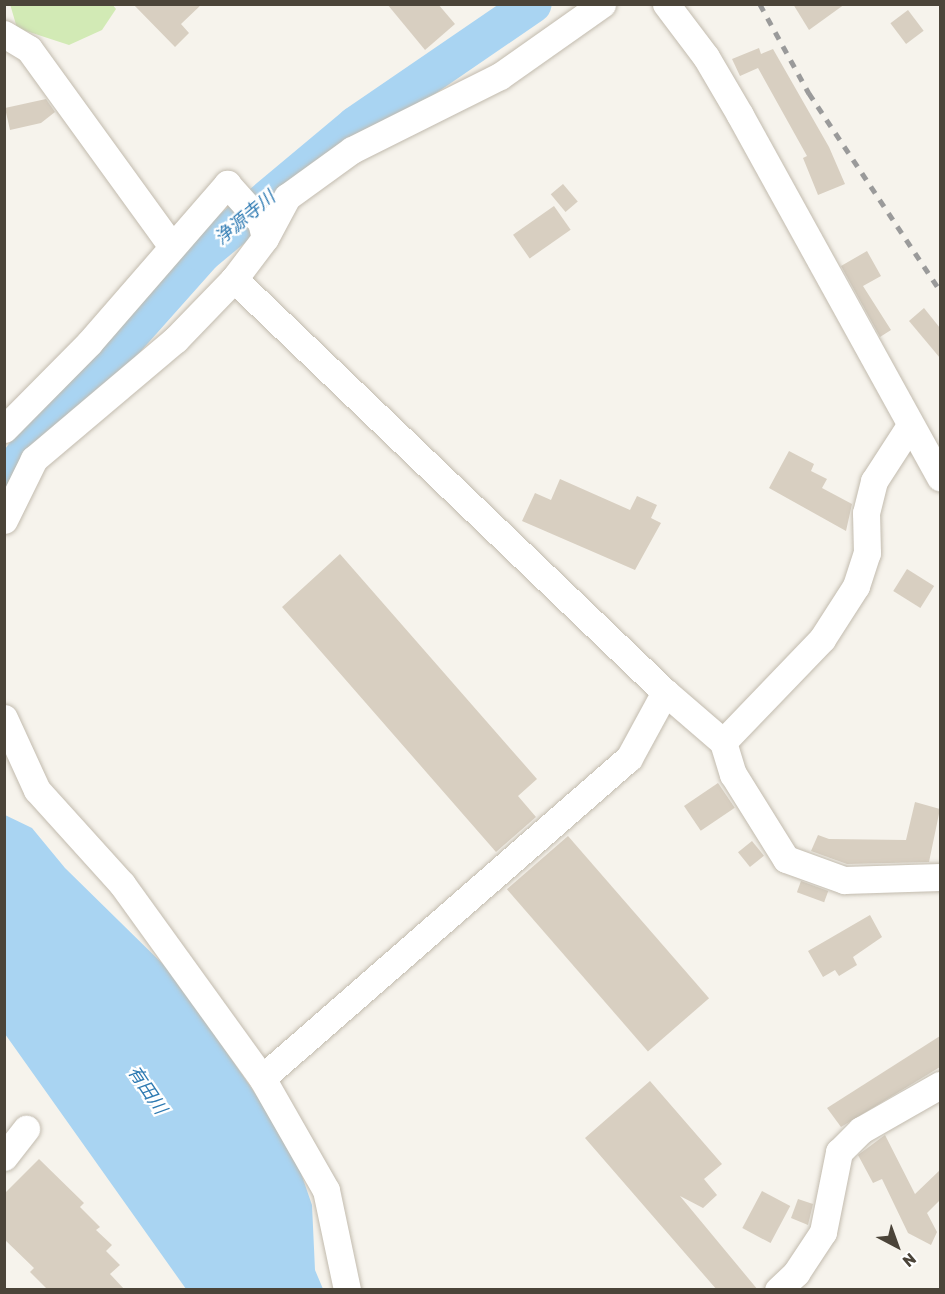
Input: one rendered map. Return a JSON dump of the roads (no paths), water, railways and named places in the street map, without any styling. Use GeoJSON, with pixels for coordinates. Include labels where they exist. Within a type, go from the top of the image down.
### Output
{"type":"FeatureCollection","features":[{"type":"Feature","properties":{"kind":"street"},"geometry":{"type":"LineString","coordinates":[[4,520],[34,459],[175,340],[234,279],[263,230],[287,197],[351,150],[500,76],[602,4]]}},
{"type":"Feature","properties":{"kind":"street"},"geometry":{"type":"LineString","coordinates":[[666,4],[706,57],[740,115],[909,427],[940,478]]}},
{"type":"Feature","properties":{"kind":"street"},"geometry":{"type":"LineString","coordinates":[[4,34],[29,49],[171,245]]}},
{"type":"Feature","properties":{"kind":"street"},"geometry":{"type":"LineString","coordinates":[[4,429],[89,343],[171,245],[227,184],[263,230]]}},
{"type":"Feature","properties":{"kind":"street"},"geometry":{"type":"LineString","coordinates":[[234,279],[665,692],[723,742],[733,774],[757,819],[786,859],[800,867],[844,880],[940,877]]}},
{"type":"Feature","properties":{"kind":"street"},"geometry":{"type":"LineString","coordinates":[[723,742],[822,639],[856,586],[867,552],[866,513],[874,481],[909,427]]}},
{"type":"Feature","properties":{"kind":"street"},"geometry":{"type":"LineString","coordinates":[[262,1078],[629,758],[665,692]]}},
{"type":"Feature","properties":{"kind":"street"},"geometry":{"type":"LineString","coordinates":[[4,718],[37,790],[122,884],[262,1078],[326,1190],[347,1290]]}},
{"type":"Feature","properties":{"kind":"street"},"geometry":{"type":"LineString","coordinates":[[778,1290],[796,1273],[823,1232],[839,1152],[861,1130],[940,1085]]}},
{"type":"Feature","properties":{"kind":"street"},"geometry":{"type":"LineString","coordinates":[[4,1156],[26,1129]]}},
{"type":"Feature","properties":{"kind":"water","name":"有田川"},"geometry":{"type":"Polygon","coordinates":[[[5,815],[32,828],[65,868],[173,974],[292,1147],[312,1205],[315,1270],[323,1289],[186,1289],[5,1034],[5,815]]]}},
{"type":"Feature","properties":{"kind":"waterway","name":"浄源寺川"},"geometry":{"type":"LineString","coordinates":[[4,483],[30,447],[203,253],[356,125],[533,4]]}},
{"type":"Feature","properties":{"kind":"railway"},"geometry":{"type":"LineString","coordinates":[[760,4],[809,93],[940,290]]}}]}
